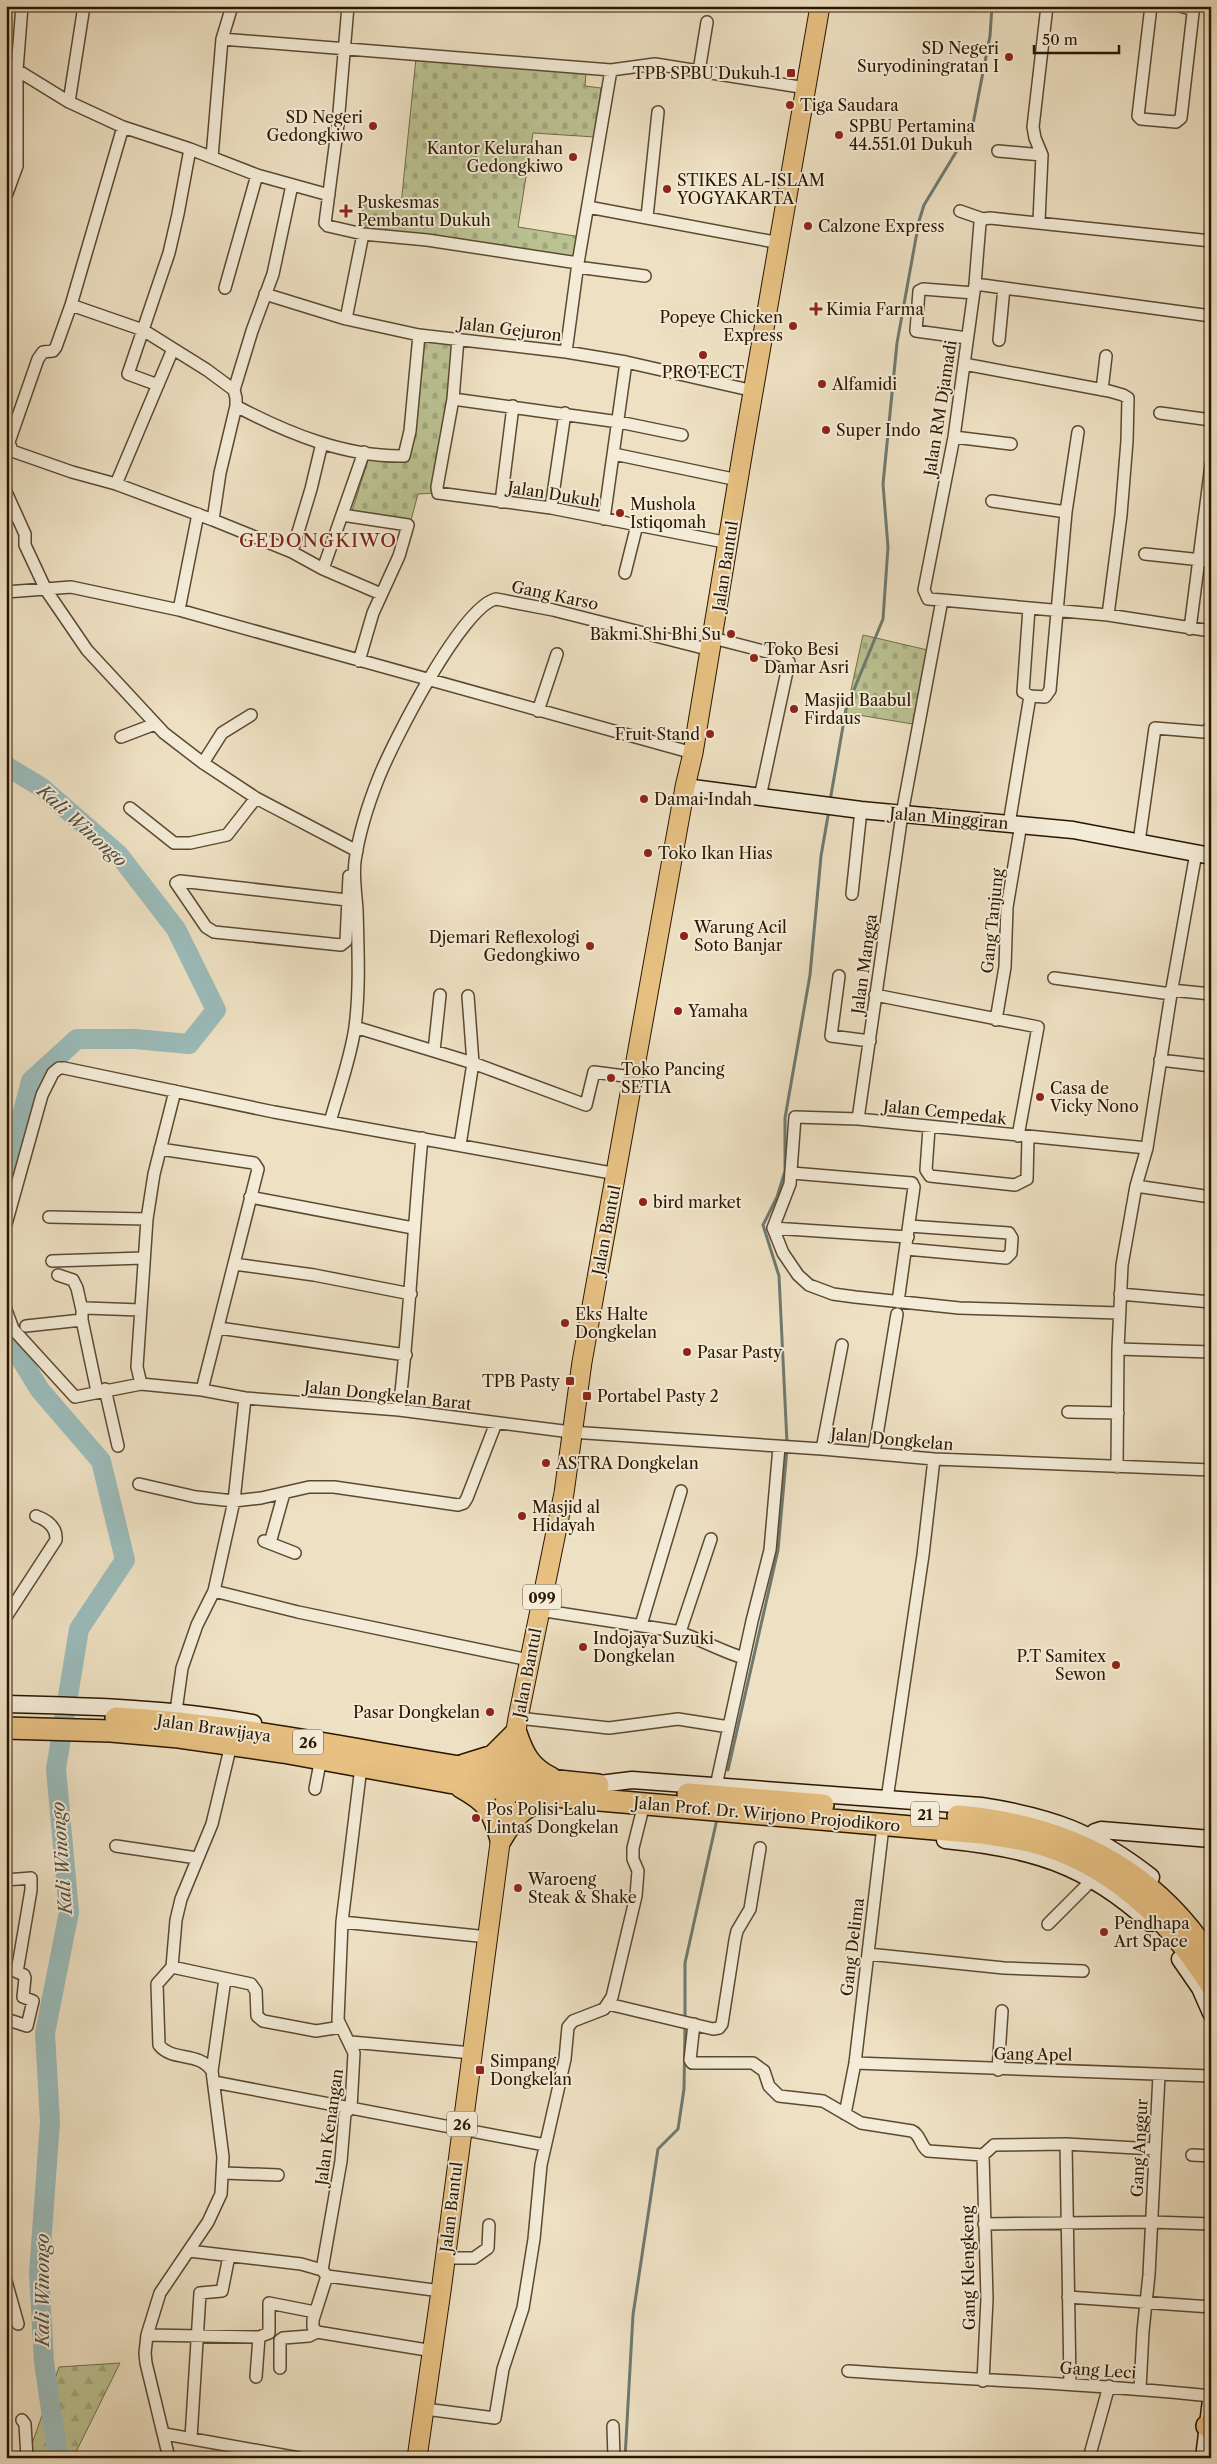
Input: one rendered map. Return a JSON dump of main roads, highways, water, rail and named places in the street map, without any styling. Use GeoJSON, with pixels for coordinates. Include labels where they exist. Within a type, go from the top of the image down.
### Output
{"type":"FeatureCollection","features":[{"type":"Feature","properties":{"kind":"highway","name":"Jalan Brawijaya"},"geometry":{"type":"LineString","coordinates":[[6,1714],[107,1724],[178,1741],[411,1767]]}},
{"type":"Feature","properties":{"kind":"highway","name":"Jalan Brawijaya"},"geometry":{"type":"LineString","coordinates":[[6,1728],[167,1720],[210,1726],[454,1775],[509,1775]]}},
{"type":"Feature","properties":{"kind":"highway"},"geometry":{"type":"LineString","coordinates":[[501,1839],[494,1814],[480,1798],[454,1775],[493,1756],[517,1725]]}},
{"type":"Feature","properties":{"kind":"highway"},"geometry":{"type":"LineString","coordinates":[[501,1839],[514,1817],[533,1802],[557,1789],[527,1760],[517,1725]]}},
{"type":"Feature","properties":{"kind":"highway","name":"Jalan Prof. Dr. Wirjono Projodikoro"},"geometry":{"type":"LineString","coordinates":[[509,1775],[557,1789],[644,1804],[981,1833],[1034,1843],[1071,1856],[1128,1891],[1159,1918],[1187,1951],[1211,1985]]}},
{"type":"Feature","properties":{"kind":"highway","name":"Jalan Prof. Dr. Wirjono Projodikoro"},"geometry":{"type":"LineString","coordinates":[[557,1789],[592,1785],[989,1819],[1048,1832],[1103,1856],[1134,1876],[1179,1917],[1211,1958]]}},
{"type":"Feature","properties":{"kind":"main road","name":"Jalan Bantul"},"geometry":{"type":"LineString","coordinates":[[417,2458],[517,1725],[564,1493],[571,1432],[617,1174],[632,1077],[685,787],[693,754],[820,6]]}},
{"type":"Feature","properties":{"kind":"waterway"},"geometry":{"type":"LineString","coordinates":[[830,801],[846,709],[883,619],[888,547],[883,484],[897,343],[919,221],[924,205],[973,124],[990,36],[992,6]]}},
{"type":"Feature","properties":{"kind":"waterway","name":"Kali Winongo"},"geometry":{"type":"LineString","coordinates":[[6,766],[41,787],[119,855],[176,929],[216,1010],[189,1044],[135,1039],[77,1039],[31,1081],[6,1177]]}},
{"type":"Feature","properties":{"kind":"waterway"},"geometry":{"type":"LineString","coordinates":[[787,1443],[779,1276],[763,1225],[777,1197],[785,1171],[785,1118],[810,975],[821,856],[829,810]]}},
{"type":"Feature","properties":{"kind":"waterway","name":"Kali Winongo"},"geometry":{"type":"LineString","coordinates":[[6,1335],[40,1390],[101,1461],[125,1560],[79,1629],[56,1769],[69,1912],[45,2033],[50,2122],[39,2273],[44,2362],[58,2458]]}},
{"type":"Feature","properties":{"kind":"waterway"},"geometry":{"type":"LineString","coordinates":[[728,1770],[778,1550],[787,1449]]}},
{"type":"Feature","properties":{"kind":"waterway"},"geometry":{"type":"LineString","coordinates":[[685,2020],[685,1963],[717,1819]]}},
{"type":"Feature","properties":{"kind":"waterway"},"geometry":{"type":"LineString","coordinates":[[625,2458],[633,2315],[658,2149],[678,2129],[684,2089],[685,2026]]}},
{"type":"Feature","properties":{"kind":"place","name":"SD Negeri Suryodiningratan I"},"geometry":{"type":"Point","coordinates":[1009,57]}},
{"type":"Feature","properties":{"kind":"place","name":"TPB SPBU Dukuh 1"},"geometry":{"type":"Point","coordinates":[791,73]}},
{"type":"Feature","properties":{"kind":"place","name":"Tiga Saudara"},"geometry":{"type":"Point","coordinates":[790,105]}},
{"type":"Feature","properties":{"kind":"place","name":"SD Negeri Gedongkiwo"},"geometry":{"type":"Point","coordinates":[373,126]}},
{"type":"Feature","properties":{"kind":"place","name":"SPBU Pertamina 44.551.01 Dukuh"},"geometry":{"type":"Point","coordinates":[839,135]}},
{"type":"Feature","properties":{"kind":"place","name":"Kantor Kelurahan Gedongkiwo"},"geometry":{"type":"Point","coordinates":[573,157]}},
{"type":"Feature","properties":{"kind":"place","name":"STIKES AL-ISLAM YOGYAKARTA"},"geometry":{"type":"Point","coordinates":[667,189]}},
{"type":"Feature","properties":{"kind":"place","name":"Puskesmas Pembantu Dukuh"},"geometry":{"type":"Point","coordinates":[346,211]}},
{"type":"Feature","properties":{"kind":"place","name":"Calzone Express"},"geometry":{"type":"Point","coordinates":[808,226]}},
{"type":"Feature","properties":{"kind":"place","name":"Kimia Farma"},"geometry":{"type":"Point","coordinates":[816,309]}},
{"type":"Feature","properties":{"kind":"place","name":"Popeye Chicken Express"},"geometry":{"type":"Point","coordinates":[793,326]}},
{"type":"Feature","properties":{"kind":"place","name":"PROTECT"},"geometry":{"type":"Point","coordinates":[703,355]}},
{"type":"Feature","properties":{"kind":"place","name":"Alfamidi"},"geometry":{"type":"Point","coordinates":[822,384]}},
{"type":"Feature","properties":{"kind":"place","name":"Super Indo"},"geometry":{"type":"Point","coordinates":[826,430]}},
{"type":"Feature","properties":{"kind":"place","name":"Mushola Istiqomah"},"geometry":{"type":"Point","coordinates":[620,513]}},
{"type":"Feature","properties":{"kind":"place","name":"Bakmi Shi Bhi Su"},"geometry":{"type":"Point","coordinates":[731,634]}},
{"type":"Feature","properties":{"kind":"place","name":"Toko Besi Damar Asri"},"geometry":{"type":"Point","coordinates":[754,658]}},
{"type":"Feature","properties":{"kind":"place","name":"Masjid Baabul Firdaus"},"geometry":{"type":"Point","coordinates":[794,709]}},
{"type":"Feature","properties":{"kind":"place","name":"Fruit Stand"},"geometry":{"type":"Point","coordinates":[710,734]}},
{"type":"Feature","properties":{"kind":"place","name":"Damai Indah"},"geometry":{"type":"Point","coordinates":[644,799]}},
{"type":"Feature","properties":{"kind":"place","name":"Toko Ikan Hias"},"geometry":{"type":"Point","coordinates":[648,853]}},
{"type":"Feature","properties":{"kind":"place","name":"Warung Acil Soto Banjar"},"geometry":{"type":"Point","coordinates":[684,936]}},
{"type":"Feature","properties":{"kind":"place","name":"Djemari Reflexologi Gedongkiwo"},"geometry":{"type":"Point","coordinates":[590,946]}},
{"type":"Feature","properties":{"kind":"place","name":"Yamaha"},"geometry":{"type":"Point","coordinates":[678,1011]}},
{"type":"Feature","properties":{"kind":"place","name":"Toko Pancing SETIA"},"geometry":{"type":"Point","coordinates":[611,1078]}},
{"type":"Feature","properties":{"kind":"place","name":"Casa de Vicky Nono"},"geometry":{"type":"Point","coordinates":[1040,1097]}},
{"type":"Feature","properties":{"kind":"place","name":"bird market"},"geometry":{"type":"Point","coordinates":[643,1202]}},
{"type":"Feature","properties":{"kind":"place","name":"Eks Halte Dongkelan"},"geometry":{"type":"Point","coordinates":[565,1323]}},
{"type":"Feature","properties":{"kind":"place","name":"Pasar Pasty"},"geometry":{"type":"Point","coordinates":[687,1352]}},
{"type":"Feature","properties":{"kind":"place","name":"TPB Pasty"},"geometry":{"type":"Point","coordinates":[570,1381]}},
{"type":"Feature","properties":{"kind":"place","name":"Portabel Pasty 2"},"geometry":{"type":"Point","coordinates":[587,1396]}},
{"type":"Feature","properties":{"kind":"place","name":"ASTRA Dongkelan"},"geometry":{"type":"Point","coordinates":[546,1463]}},
{"type":"Feature","properties":{"kind":"place","name":"Masjid al Hidayah"},"geometry":{"type":"Point","coordinates":[522,1516]}},
{"type":"Feature","properties":{"kind":"place","name":"Indojaya Suzuki Dongkelan"},"geometry":{"type":"Point","coordinates":[583,1647]}},
{"type":"Feature","properties":{"kind":"place","name":"P.T Samitex Sewon"},"geometry":{"type":"Point","coordinates":[1116,1665]}},
{"type":"Feature","properties":{"kind":"place","name":"Pasar Dongkelan"},"geometry":{"type":"Point","coordinates":[490,1712]}},
{"type":"Feature","properties":{"kind":"place","name":"Pos Polisi Lalu Lintas Dongkelan"},"geometry":{"type":"Point","coordinates":[476,1818]}},
{"type":"Feature","properties":{"kind":"place","name":"Waroeng Steak & Shake"},"geometry":{"type":"Point","coordinates":[518,1888]}},
{"type":"Feature","properties":{"kind":"place","name":"Pendhapa Art Space"},"geometry":{"type":"Point","coordinates":[1104,1932]}},
{"type":"Feature","properties":{"kind":"place","name":"Simpang Dongkelan"},"geometry":{"type":"Point","coordinates":[480,2070]}},
{"type":"Feature","properties":{"kind":"district","name":"GEDONGKIWO"},"geometry":{"type":"Point","coordinates":[318,540]}}]}
